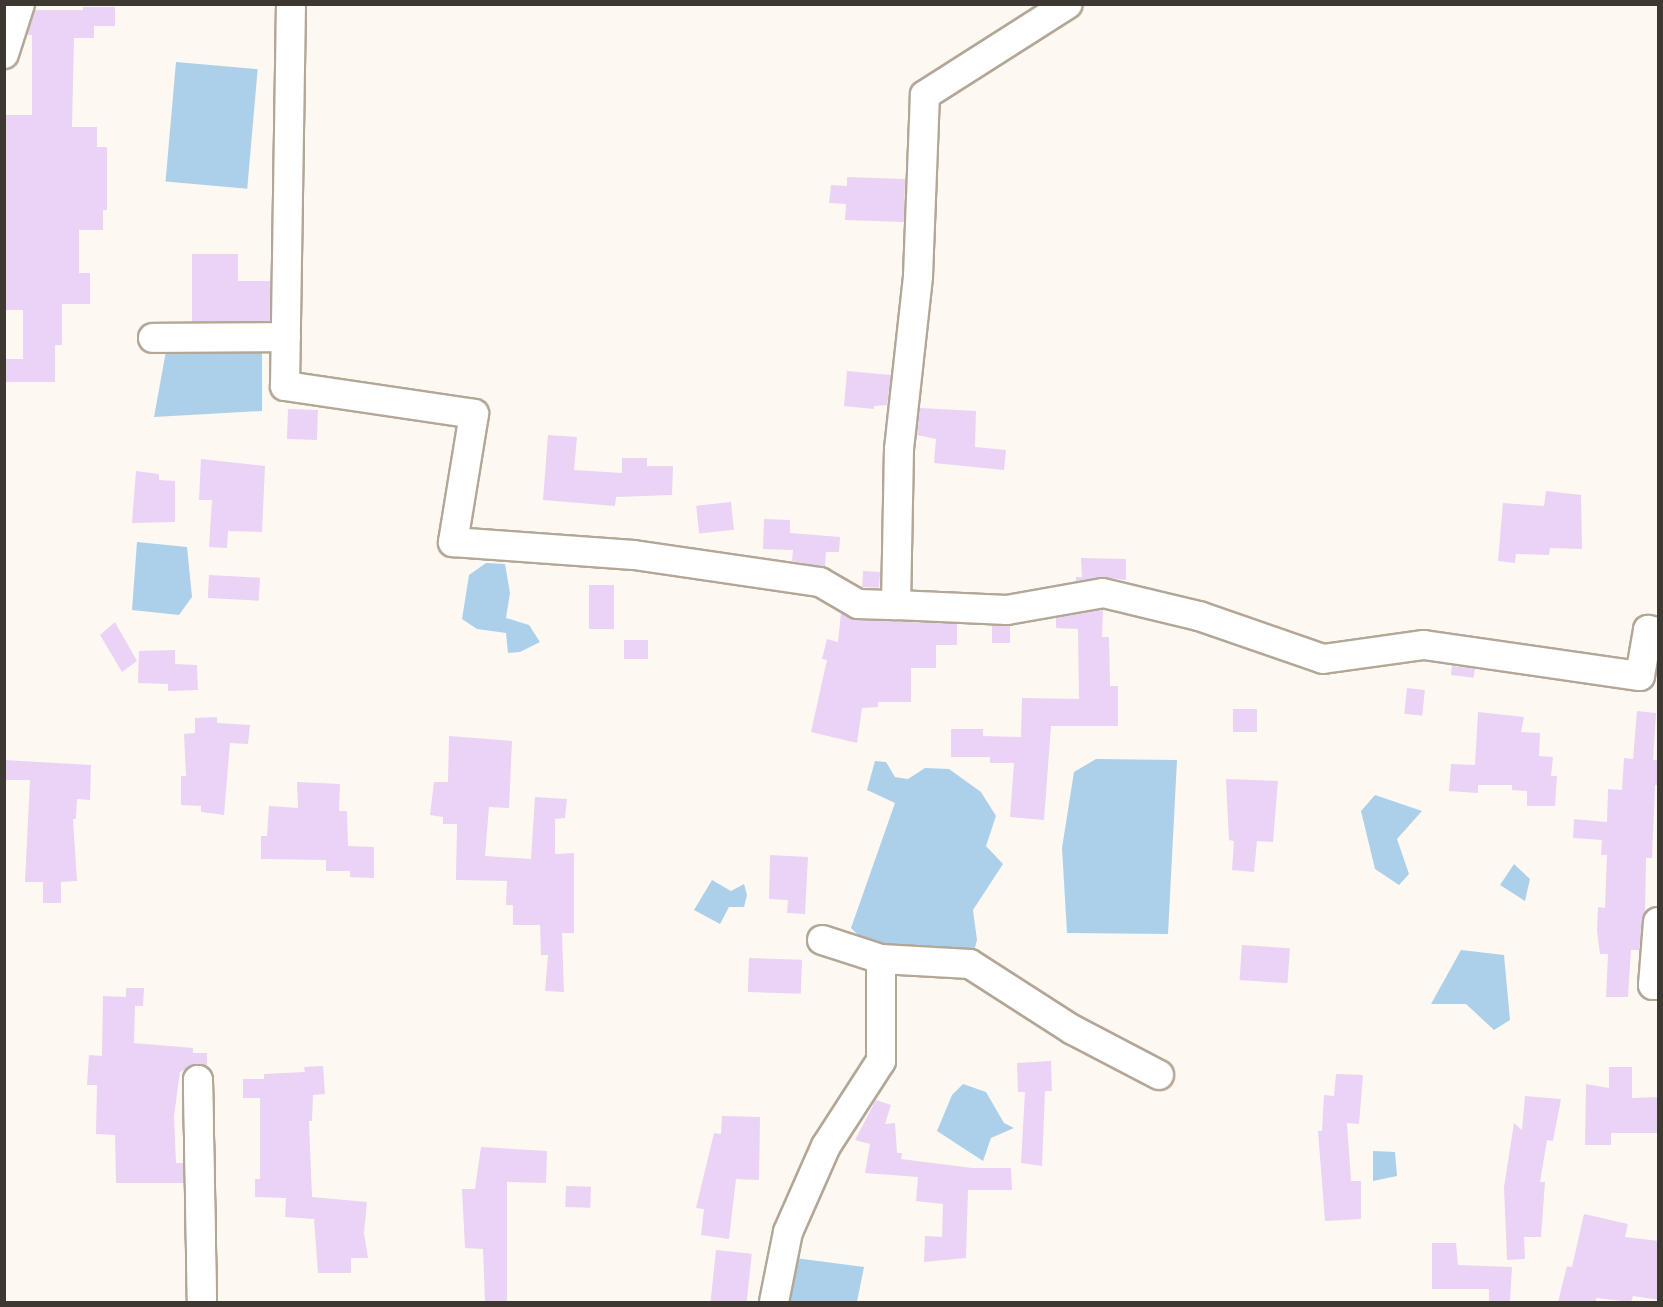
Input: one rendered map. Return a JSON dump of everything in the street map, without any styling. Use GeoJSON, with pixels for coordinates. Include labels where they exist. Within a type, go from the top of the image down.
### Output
{"type":"FeatureCollection","features":[{"type":"Feature","properties":{"kind":"street"},"geometry":{"type":"LineString","coordinates":[[4,54],[21,4]]}},
{"type":"Feature","properties":{"kind":"street"},"geometry":{"type":"LineString","coordinates":[[291,4],[285,386],[474,414],[453,542],[645,556],[820,582],[858,604],[1007,610],[1103,592],[1200,616],[1323,659],[1424,645],[1640,676],[1648,630],[1659,632]]}},
{"type":"Feature","properties":{"kind":"street"},"geometry":{"type":"LineString","coordinates":[[896,605],[899,449],[918,276],[925,95],[1068,4]]}},
{"type":"Feature","properties":{"kind":"street"},"geometry":{"type":"LineString","coordinates":[[153,338],[286,337]]}},
{"type":"Feature","properties":{"kind":"street"},"geometry":{"type":"LineString","coordinates":[[1659,922],[1653,985],[1659,985]]}},
{"type":"Feature","properties":{"kind":"street"},"geometry":{"type":"LineString","coordinates":[[822,940],[881,959],[970,964],[1073,1030],[1159,1075]]}},
{"type":"Feature","properties":{"kind":"street"},"geometry":{"type":"LineString","coordinates":[[774,1302],[788,1232],[826,1146],[881,1062],[881,959]]}},
{"type":"Feature","properties":{"kind":"street"},"geometry":{"type":"LineString","coordinates":[[198,1080],[202,1302],[199,1162],[198,1080]]}},
{"type":"Feature","properties":{"kind":"water"},"geometry":{"type":"Polygon","coordinates":[[[176,62],[258,69],[247,189],[166,182],[176,62]]]}},
{"type":"Feature","properties":{"kind":"water"},"geometry":{"type":"Polygon","coordinates":[[[262,348],[262,411],[154,417],[166,351],[262,348]]]}},
{"type":"Feature","properties":{"kind":"water"},"geometry":{"type":"Polygon","coordinates":[[[137,542],[187,547],[192,597],[179,615],[132,610],[137,542]]]}},
{"type":"Feature","properties":{"kind":"water"},"geometry":{"type":"Polygon","coordinates":[[[486,563],[505,564],[510,593],[506,618],[529,625],[540,642],[520,652],[508,653],[506,633],[477,629],[462,619],[469,575],[486,563]]]}},
{"type":"Feature","properties":{"kind":"water"},"geometry":{"type":"Polygon","coordinates":[[[1096,759],[1177,760],[1168,934],[1067,933],[1062,848],[1074,772],[1096,759]]]}},
{"type":"Feature","properties":{"kind":"water"},"geometry":{"type":"Polygon","coordinates":[[[875,761],[886,762],[895,777],[908,779],[925,768],[949,769],[981,792],[996,816],[986,846],[1003,864],[973,910],[977,940],[973,955],[870,947],[851,928],[895,803],[867,790],[875,761]]]}},
{"type":"Feature","properties":{"kind":"water"},"geometry":{"type":"Polygon","coordinates":[[[1375,795],[1422,811],[1397,839],[1409,874],[1399,885],[1375,869],[1361,811],[1375,795]]]}},
{"type":"Feature","properties":{"kind":"water"},"geometry":{"type":"Polygon","coordinates":[[[1514,864],[1530,879],[1525,901],[1500,885],[1514,864]]]}},
{"type":"Feature","properties":{"kind":"water"},"geometry":{"type":"Polygon","coordinates":[[[712,880],[731,891],[744,884],[747,895],[744,907],[729,907],[720,924],[694,910],[712,880]]]}},
{"type":"Feature","properties":{"kind":"water"},"geometry":{"type":"Polygon","coordinates":[[[1461,950],[1504,955],[1510,1020],[1494,1030],[1466,1004],[1431,1004],[1461,950]]]}},
{"type":"Feature","properties":{"kind":"water"},"geometry":{"type":"Polygon","coordinates":[[[963,1084],[986,1092],[1004,1123],[1014,1128],[991,1138],[983,1161],[937,1131],[952,1095],[963,1084]]]}},
{"type":"Feature","properties":{"kind":"water"},"geometry":{"type":"Polygon","coordinates":[[[1373,1151],[1395,1152],[1397,1176],[1373,1181],[1373,1151]]]}},
{"type":"Feature","properties":{"kind":"water"},"geometry":{"type":"Polygon","coordinates":[[[795,1258],[864,1267],[857,1302],[781,1302],[795,1258]]]}},
{"type":"Feature","properties":{"kind":"building"},"geometry":{"type":"Polygon","coordinates":[[[83,7],[115,7],[115,26],[94,26],[94,38],[74,38],[72,127],[97,127],[97,147],[107,147],[107,210],[103,210],[103,230],[79,230],[79,273],[90,273],[90,304],[62,304],[62,345],[55,345],[55,382],[4,382],[4,359],[23,359],[23,310],[4,310],[4,115],[32,115],[32,35],[27,35],[35,10],[83,10],[83,7]]]}},
{"type":"Feature","properties":{"kind":"building"},"geometry":{"type":"Polygon","coordinates":[[[847,177],[905,179],[904,222],[845,220],[846,204],[829,203],[831,185],[847,186],[847,177]]]}},
{"type":"Feature","properties":{"kind":"building"},"geometry":{"type":"Polygon","coordinates":[[[192,254],[238,254],[238,281],[270,281],[270,321],[192,321],[192,254]]]}},
{"type":"Feature","properties":{"kind":"building"},"geometry":{"type":"Polygon","coordinates":[[[847,371],[891,375],[887,405],[874,406],[874,409],[844,406],[847,371]]]}},
{"type":"Feature","properties":{"kind":"building"},"geometry":{"type":"Polygon","coordinates":[[[920,408],[976,411],[975,447],[1006,450],[1004,470],[934,463],[936,439],[917,435],[920,408]]]}},
{"type":"Feature","properties":{"kind":"building"},"geometry":{"type":"Polygon","coordinates":[[[288,409],[318,410],[317,440],[287,439],[288,409]]]}},
{"type":"Feature","properties":{"kind":"building"},"geometry":{"type":"Polygon","coordinates":[[[548,435],[577,437],[574,470],[622,473],[622,458],[647,458],[647,466],[673,466],[672,495],[616,497],[615,506],[543,500],[548,435]]]}},
{"type":"Feature","properties":{"kind":"building"},"geometry":{"type":"Polygon","coordinates":[[[201,459],[265,466],[262,532],[228,531],[227,548],[209,547],[212,500],[199,500],[201,459]]]}},
{"type":"Feature","properties":{"kind":"building"},"geometry":{"type":"Polygon","coordinates":[[[136,471],[159,474],[159,480],[175,481],[175,522],[132,523],[136,471]]]}},
{"type":"Feature","properties":{"kind":"building"},"geometry":{"type":"Polygon","coordinates":[[[1546,491],[1581,495],[1582,549],[1550,548],[1549,555],[1516,554],[1515,563],[1498,561],[1503,503],[1544,506],[1546,491]]]}},
{"type":"Feature","properties":{"kind":"building"},"geometry":{"type":"Polygon","coordinates":[[[731,502],[734,530],[699,534],[696,506],[731,502]]]}},
{"type":"Feature","properties":{"kind":"building"},"geometry":{"type":"Polygon","coordinates":[[[764,519],[790,520],[790,533],[840,537],[839,552],[826,552],[825,567],[792,561],[793,550],[763,549],[764,519]]]}},
{"type":"Feature","properties":{"kind":"building"},"geometry":{"type":"Polygon","coordinates":[[[1081,558],[1126,559],[1126,580],[1101,577],[1076,581],[1076,577],[1082,577],[1081,558]]]}},
{"type":"Feature","properties":{"kind":"building"},"geometry":{"type":"Polygon","coordinates":[[[863,571],[880,572],[879,588],[862,587],[863,571]]]}},
{"type":"Feature","properties":{"kind":"building"},"geometry":{"type":"Polygon","coordinates":[[[209,575],[260,578],[259,601],[208,598],[209,575]]]}},
{"type":"Feature","properties":{"kind":"building"},"geometry":{"type":"Polygon","coordinates":[[[589,585],[614,585],[614,629],[589,629],[589,585]]]}},
{"type":"Feature","properties":{"kind":"building"},"geometry":{"type":"Polygon","coordinates":[[[1103,610],[1102,637],[1109,637],[1110,686],[1118,686],[1118,726],[1051,726],[1044,820],[1010,817],[1014,763],[990,763],[990,757],[951,757],[951,729],[983,729],[983,736],[1021,737],[1022,698],[1079,699],[1078,629],[1056,628],[1056,618],[1103,610]]]}},
{"type":"Feature","properties":{"kind":"building"},"geometry":{"type":"Polygon","coordinates":[[[841,613],[858,620],[957,624],[957,645],[936,645],[936,668],[911,668],[911,702],[878,702],[878,707],[862,708],[857,743],[811,732],[827,660],[822,659],[827,639],[838,642],[841,613]]]}},
{"type":"Feature","properties":{"kind":"building"},"geometry":{"type":"Polygon","coordinates":[[[115,622],[137,661],[122,672],[100,635],[115,622]]]}},
{"type":"Feature","properties":{"kind":"building"},"geometry":{"type":"Polygon","coordinates":[[[992,626],[1010,626],[1010,643],[992,643],[992,626]]]}},
{"type":"Feature","properties":{"kind":"building"},"geometry":{"type":"Polygon","coordinates":[[[624,640],[648,640],[648,659],[624,659],[624,640]]]}},
{"type":"Feature","properties":{"kind":"building"},"geometry":{"type":"Polygon","coordinates":[[[175,650],[175,664],[197,665],[198,690],[168,691],[168,684],[138,683],[139,651],[175,650]]]}},
{"type":"Feature","properties":{"kind":"building"},"geometry":{"type":"Polygon","coordinates":[[[1452,666],[1475,669],[1474,678],[1451,675],[1452,666]]]}},
{"type":"Feature","properties":{"kind":"building"},"geometry":{"type":"Polygon","coordinates":[[[1407,688],[1425,690],[1422,716],[1404,714],[1407,688]]]}},
{"type":"Feature","properties":{"kind":"building"},"geometry":{"type":"Polygon","coordinates":[[[1233,709],[1257,709],[1257,732],[1233,732],[1233,709]]]}},
{"type":"Feature","properties":{"kind":"building"},"geometry":{"type":"Polygon","coordinates":[[[1637,711],[1656,713],[1653,760],[1659,760],[1659,785],[1655,785],[1652,858],[1646,858],[1645,912],[1639,950],[1631,950],[1628,997],[1606,997],[1608,954],[1600,954],[1597,931],[1598,907],[1605,908],[1607,855],[1601,855],[1602,840],[1573,838],[1574,819],[1607,822],[1608,789],[1622,790],[1624,758],[1633,759],[1637,711]]]}},
{"type":"Feature","properties":{"kind":"building"},"geometry":{"type":"Polygon","coordinates":[[[1478,712],[1524,717],[1521,732],[1540,733],[1539,756],[1553,757],[1551,776],[1557,776],[1555,806],[1527,806],[1527,791],[1512,790],[1512,785],[1478,785],[1478,793],[1449,791],[1451,764],[1475,765],[1478,712]]]}},
{"type":"Feature","properties":{"kind":"building"},"geometry":{"type":"Polygon","coordinates":[[[217,717],[217,723],[250,725],[248,744],[230,743],[224,815],[201,812],[201,806],[181,805],[181,776],[186,776],[184,734],[195,733],[195,718],[217,717]]]}},
{"type":"Feature","properties":{"kind":"building"},"geometry":{"type":"Polygon","coordinates":[[[449,736],[512,741],[509,808],[489,807],[485,856],[531,859],[535,797],[567,799],[565,818],[555,819],[555,854],[574,853],[574,933],[562,933],[564,992],[545,991],[548,955],[541,955],[540,925],[513,925],[513,905],[506,905],[507,881],[456,880],[457,824],[443,824],[443,817],[430,815],[434,782],[448,782],[449,736]]]}},
{"type":"Feature","properties":{"kind":"building"},"geometry":{"type":"Polygon","coordinates":[[[4,760],[91,765],[90,800],[77,799],[76,819],[73,819],[77,881],[61,882],[61,903],[43,903],[43,882],[25,882],[30,780],[4,780],[4,760]]]}},
{"type":"Feature","properties":{"kind":"building"},"geometry":{"type":"Polygon","coordinates":[[[1226,779],[1278,781],[1273,842],[1257,841],[1254,872],[1232,870],[1234,841],[1229,840],[1226,779]]]}},
{"type":"Feature","properties":{"kind":"building"},"geometry":{"type":"Polygon","coordinates":[[[297,782],[340,784],[339,811],[347,811],[348,846],[374,847],[374,878],[350,877],[350,871],[326,871],[326,860],[261,859],[261,836],[267,836],[269,806],[298,808],[297,782]]]}},
{"type":"Feature","properties":{"kind":"building"},"geometry":{"type":"Polygon","coordinates":[[[770,855],[808,857],[805,914],[787,913],[788,900],[769,899],[770,855]]]}},
{"type":"Feature","properties":{"kind":"building"},"geometry":{"type":"Polygon","coordinates":[[[1242,945],[1290,948],[1287,983],[1240,980],[1242,945]]]}},
{"type":"Feature","properties":{"kind":"building"},"geometry":{"type":"Polygon","coordinates":[[[749,958],[802,960],[801,994],[748,992],[749,958]]]}},
{"type":"Feature","properties":{"kind":"building"},"geometry":{"type":"Polygon","coordinates":[[[126,988],[144,988],[143,1006],[135,1006],[134,1043],[193,1048],[193,1053],[207,1053],[207,1066],[197,1064],[180,1072],[174,1116],[176,1163],[183,1163],[183,1183],[116,1183],[115,1135],[96,1134],[97,1085],[87,1085],[89,1055],[102,1056],[103,996],[126,997],[126,988]]]}},
{"type":"Feature","properties":{"kind":"building"},"geometry":{"type":"Polygon","coordinates":[[[1051,1061],[1052,1091],[1045,1091],[1042,1166],[1021,1163],[1025,1092],[1018,1092],[1017,1063],[1051,1061]]]}},
{"type":"Feature","properties":{"kind":"building"},"geometry":{"type":"Polygon","coordinates":[[[323,1066],[325,1094],[313,1095],[312,1121],[309,1121],[312,1197],[367,1202],[364,1233],[368,1258],[351,1258],[351,1273],[318,1273],[314,1219],[285,1217],[286,1198],[255,1197],[255,1179],[260,1179],[260,1098],[243,1098],[243,1079],[264,1079],[264,1074],[305,1072],[304,1067],[323,1066]]]}},
{"type":"Feature","properties":{"kind":"building"},"geometry":{"type":"Polygon","coordinates":[[[1609,1067],[1632,1067],[1632,1098],[1657,1097],[1659,1133],[1611,1133],[1611,1145],[1585,1145],[1586,1084],[1609,1088],[1609,1067]]]}},
{"type":"Feature","properties":{"kind":"building"},"geometry":{"type":"Polygon","coordinates":[[[1336,1074],[1363,1075],[1359,1124],[1347,1123],[1351,1181],[1361,1181],[1361,1219],[1325,1221],[1318,1131],[1322,1131],[1324,1095],[1334,1096],[1336,1074]]]}},
{"type":"Feature","properties":{"kind":"building"},"geometry":{"type":"Polygon","coordinates":[[[1525,1096],[1561,1099],[1553,1141],[1547,1140],[1540,1182],[1545,1182],[1541,1237],[1524,1237],[1525,1259],[1507,1260],[1504,1187],[1514,1123],[1522,1130],[1525,1096]]]}},
{"type":"Feature","properties":{"kind":"building"},"geometry":{"type":"Polygon","coordinates":[[[876,1100],[891,1105],[885,1124],[895,1123],[897,1153],[902,1153],[901,1159],[972,1168],[1011,1168],[1012,1190],[968,1190],[966,1258],[924,1262],[925,1236],[942,1237],[943,1204],[916,1201],[918,1177],[865,1173],[870,1144],[855,1140],[876,1100]]]}},
{"type":"Feature","properties":{"kind":"building"},"geometry":{"type":"Polygon","coordinates":[[[722,1116],[760,1117],[759,1180],[736,1179],[729,1239],[701,1235],[704,1209],[696,1208],[714,1133],[721,1134],[722,1116]]]}},
{"type":"Feature","properties":{"kind":"building"},"geometry":{"type":"Polygon","coordinates":[[[481,1147],[547,1151],[546,1183],[507,1182],[507,1302],[485,1302],[483,1249],[465,1248],[462,1189],[475,1189],[481,1147]]]}},
{"type":"Feature","properties":{"kind":"building"},"geometry":{"type":"Polygon","coordinates":[[[566,1186],[591,1187],[590,1208],[565,1207],[566,1186]]]}},
{"type":"Feature","properties":{"kind":"building"},"geometry":{"type":"Polygon","coordinates":[[[1584,1214],[1628,1224],[1625,1237],[1659,1241],[1659,1300],[1633,1296],[1631,1302],[1596,1298],[1596,1302],[1558,1302],[1567,1266],[1572,1267],[1584,1214]]]}},
{"type":"Feature","properties":{"kind":"building"},"geometry":{"type":"Polygon","coordinates":[[[1432,1243],[1456,1243],[1458,1265],[1512,1267],[1510,1302],[1489,1302],[1489,1289],[1432,1289],[1432,1243]]]}},
{"type":"Feature","properties":{"kind":"building"},"geometry":{"type":"Polygon","coordinates":[[[716,1250],[752,1254],[747,1302],[711,1302],[716,1250]]]}}]}
